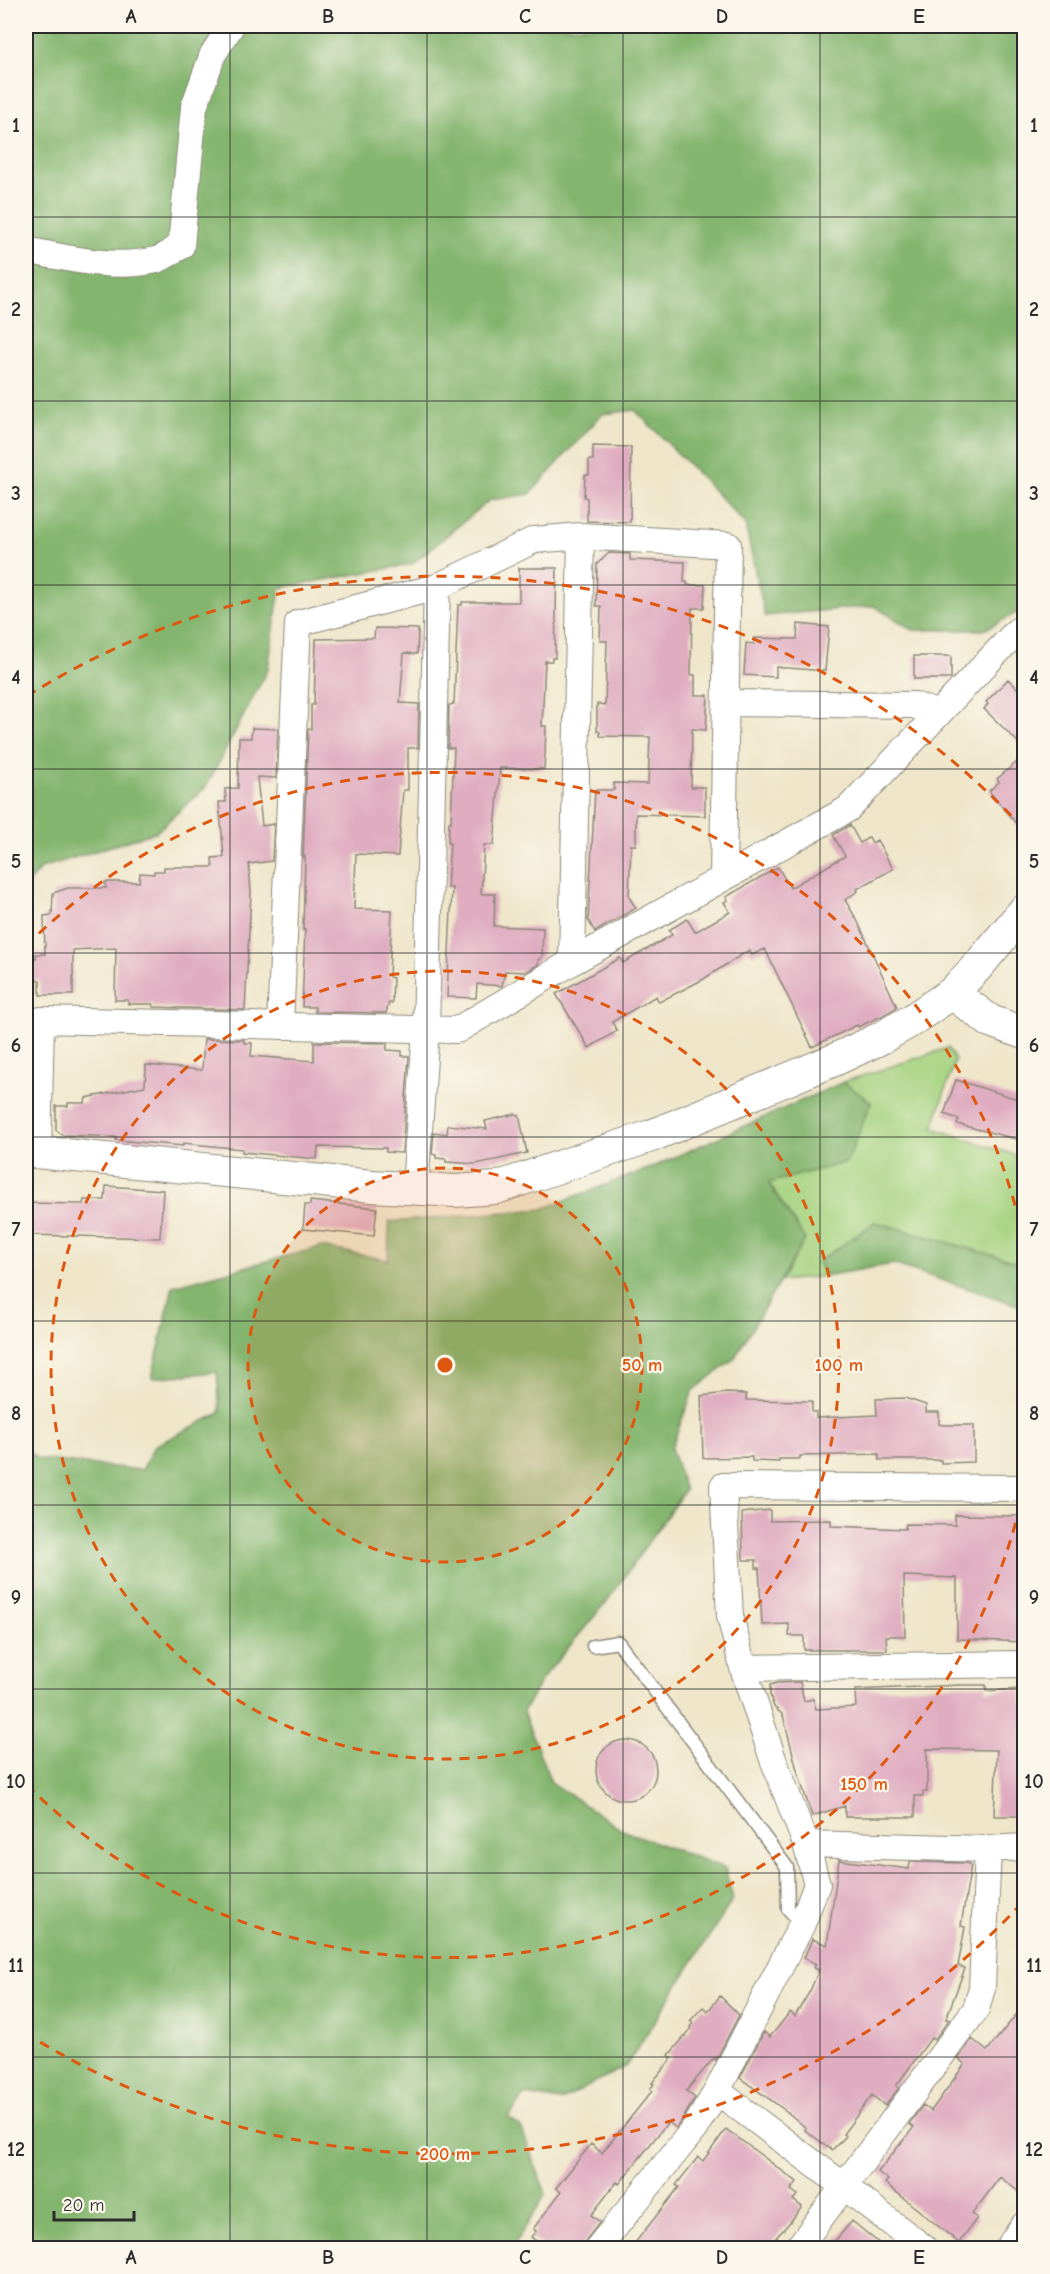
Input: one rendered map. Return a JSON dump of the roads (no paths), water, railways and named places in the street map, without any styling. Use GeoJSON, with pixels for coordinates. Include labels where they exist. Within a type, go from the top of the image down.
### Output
{"type":"FeatureCollection","features":[{"type":"Feature","properties":{"kind":"street"},"geometry":{"type":"LineString","coordinates":[[26,250],[82,261],[128,263],[158,260],[181,246],[194,107],[213,54],[231,26]]}},
{"type":"Feature","properties":{"kind":"street"},"geometry":{"type":"LineString","coordinates":[[572,962],[581,536]]}},
{"type":"Feature","properties":{"kind":"street"},"geometry":{"type":"LineString","coordinates":[[280,1026],[298,623],[437,587],[534,540],[581,536],[728,545],[723,878]]}},
{"type":"Feature","properties":{"kind":"street"},"geometry":{"type":"LineString","coordinates":[[415,1188],[426,1029],[437,587]]}},
{"type":"Feature","properties":{"kind":"street"},"geometry":{"type":"LineString","coordinates":[[1024,628],[1017,631],[848,809],[572,962],[457,1030],[41,1020],[32,1152],[372,1186],[455,1191],[496,1188],[651,1136],[881,1038],[952,993],[1024,911]]}},
{"type":"Feature","properties":{"kind":"street"},"geometry":{"type":"LineString","coordinates":[[726,704],[914,705],[938,714]]}},
{"type":"Feature","properties":{"kind":"street"},"geometry":{"type":"LineString","coordinates":[[952,993],[990,1021],[1024,1033]]}},
{"type":"Feature","properties":{"kind":"street"},"geometry":{"type":"LineString","coordinates":[[598,2248],[694,2129],[717,2091],[802,1924],[817,1884],[806,1844],[772,1759],[743,1668],[730,1616],[723,1486],[1024,1488]]}},
{"type":"Feature","properties":{"kind":"street"},"geometry":{"type":"LineString","coordinates":[[743,1668],[1024,1664]]}},
{"type":"Feature","properties":{"kind":"street"},"geometry":{"type":"LineString","coordinates":[[806,1844],[988,1849],[1024,1847]]}},
{"type":"Feature","properties":{"kind":"street"},"geometry":{"type":"LineString","coordinates":[[798,2248],[976,2010],[982,1988],[988,1849]]}},
{"type":"Feature","properties":{"kind":"street"},"geometry":{"type":"LineString","coordinates":[[717,2091],[924,2248]]}},
{"type":"Feature","properties":{"kind":"street"},"geometry":{"type":"LineString","coordinates":[[1008,2248],[1024,2225]]}},
{"type":"Feature","properties":{"kind":"lane"},"geometry":{"type":"LineString","coordinates":[[593,1646],[618,1642],[787,1866],[788,1909],[802,1924]]}}]}
